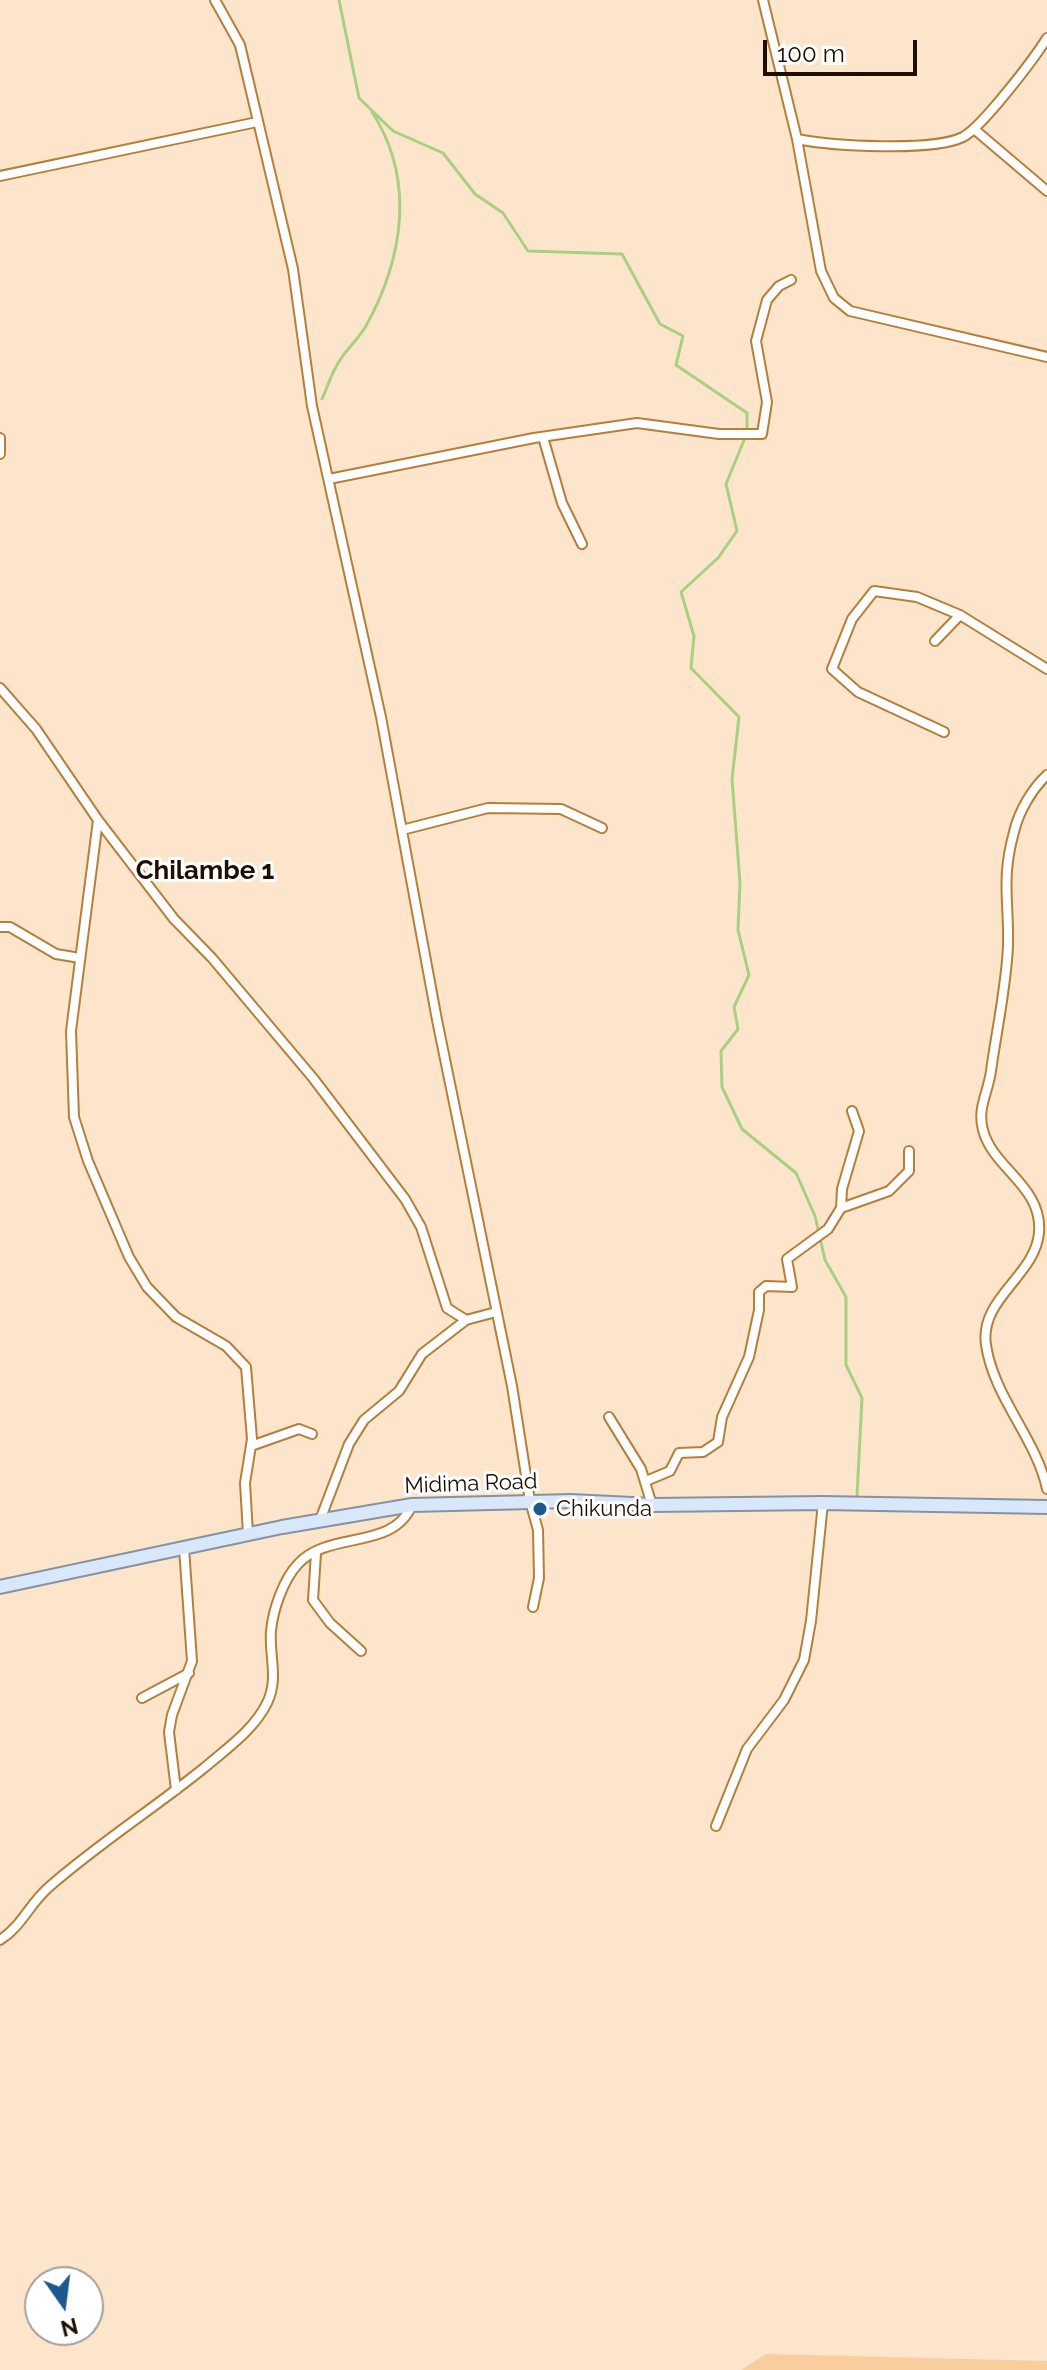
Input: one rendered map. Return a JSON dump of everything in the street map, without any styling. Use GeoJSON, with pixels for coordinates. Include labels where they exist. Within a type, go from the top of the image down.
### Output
{"type":"FeatureCollection","features":[{"type":"Feature","properties":{"kind":"main road","name":"Midima Road"},"geometry":{"type":"LineString","coordinates":[[0,1587],[248,1534],[412,1505],[530,1501],[652,1505],[823,1503],[1047,1507]]}},
{"type":"Feature","properties":{"kind":"street"},"geometry":{"type":"LineString","coordinates":[[215,0],[240,45],[292,260],[312,406],[402,830],[540,1543],[538,1590],[533,1607]]}},
{"type":"Feature","properties":{"kind":"street"},"geometry":{"type":"LineString","coordinates":[[763,0],[797,139],[821,271],[841,306],[917,328],[1047,357]]}},
{"type":"Feature","properties":{"kind":"street"},"geometry":{"type":"LineString","coordinates":[[797,139],[857,147],[931,144],[963,137],[974,129],[1035,58],[1047,38]]}},
{"type":"Feature","properties":{"kind":"street"},"geometry":{"type":"LineString","coordinates":[[0,176],[257,122]]}},
{"type":"Feature","properties":{"kind":"street"},"geometry":{"type":"LineString","coordinates":[[974,129],[1047,191]]}},
{"type":"Feature","properties":{"kind":"street"},"geometry":{"type":"LineString","coordinates":[[329,479],[543,437],[637,423],[719,434],[762,434],[767,402],[756,341],[767,300],[779,286],[791,280]]}},
{"type":"Feature","properties":{"kind":"street"},"geometry":{"type":"LineString","coordinates":[[543,437],[562,503],[582,544]]}},
{"type":"Feature","properties":{"kind":"street"},"geometry":{"type":"LineString","coordinates":[[0,438],[0,454]]}},
{"type":"Feature","properties":{"kind":"street"},"geometry":{"type":"LineString","coordinates":[[944,732],[858,692],[832,669],[852,619],[874,591],[917,597],[960,615],[1047,669]]}},
{"type":"Feature","properties":{"kind":"street"},"geometry":{"type":"LineString","coordinates":[[935,641],[960,615]]}},
{"type":"Feature","properties":{"kind":"street"},"geometry":{"type":"LineString","coordinates":[[0,686],[36,729],[98,820],[174,919],[212,958],[313,1078],[405,1199],[421,1227],[447,1308],[466,1320]]}},
{"type":"Feature","properties":{"kind":"street"},"geometry":{"type":"LineString","coordinates":[[1047,775],[1020,815],[1006,864],[1004,897],[1008,948],[991,1076],[980,1115],[986,1141],[1020,1179],[1036,1210],[1039,1236],[1034,1249],[999,1298],[986,1330],[986,1343],[995,1377],[1036,1457],[1047,1489]]}},
{"type":"Feature","properties":{"kind":"street"},"geometry":{"type":"LineString","coordinates":[[402,830],[488,808],[561,809],[602,828]]}},
{"type":"Feature","properties":{"kind":"street"},"geometry":{"type":"LineString","coordinates":[[98,820],[70,1066],[74,1117],[81,1142],[129,1257],[147,1287],[176,1317],[226,1346],[246,1367],[252,1409],[251,1446],[245,1483],[248,1534]]}},
{"type":"Feature","properties":{"kind":"street"},"geometry":{"type":"LineString","coordinates":[[0,927],[10,927],[56,954],[80,958]]}},
{"type":"Feature","properties":{"kind":"street"},"geometry":{"type":"LineString","coordinates":[[646,1481],[670,1471],[679,1453],[703,1452],[718,1442],[722,1417],[736,1393],[751,1349],[759,1310],[759,1292],[766,1286],[792,1287],[787,1259],[828,1229],[841,1208],[842,1189],[859,1131],[852,1111]]}},
{"type":"Feature","properties":{"kind":"street"},"geometry":{"type":"LineString","coordinates":[[841,1208],[889,1191],[909,1171],[909,1151]]}},
{"type":"Feature","properties":{"kind":"street"},"geometry":{"type":"LineString","coordinates":[[320,1520],[356,1430],[399,1391],[422,1354],[466,1320],[496,1312]]}},
{"type":"Feature","properties":{"kind":"street"},"geometry":{"type":"LineString","coordinates":[[609,1417],[646,1481],[652,1505]]}},
{"type":"Feature","properties":{"kind":"street"},"geometry":{"type":"LineString","coordinates":[[251,1446],[299,1429],[312,1434]]}},
{"type":"Feature","properties":{"kind":"street"},"geometry":{"type":"LineString","coordinates":[[716,1826],[742,1758],[784,1700],[804,1660],[823,1503]]}},
{"type":"Feature","properties":{"kind":"street"},"geometry":{"type":"LineString","coordinates":[[0,1940],[11,1933],[51,1884],[230,1746],[266,1706],[273,1689],[271,1631],[275,1612],[291,1573],[300,1562],[316,1553],[394,1529],[406,1519],[412,1505]]}},
{"type":"Feature","properties":{"kind":"street"},"geometry":{"type":"LineString","coordinates":[[176,1790],[169,1732],[172,1715],[190,1673],[184,1548]]}},
{"type":"Feature","properties":{"kind":"street"},"geometry":{"type":"LineString","coordinates":[[316,1553],[313,1600],[330,1623],[361,1651]]}},
{"type":"Feature","properties":{"kind":"street"},"geometry":{"type":"LineString","coordinates":[[142,1698],[190,1673]]}},
{"type":"Feature","properties":{"kind":"shaded area"},"geometry":{"type":"Polygon","coordinates":[[[766,2354],[1047,2361],[1047,2370],[741,2370],[766,2354]]]}},
{"type":"Feature","properties":{"kind":"waterway"},"geometry":{"type":"LineString","coordinates":[[339,0],[359,98],[393,131],[443,153],[475,194],[503,213],[528,251],[622,254],[660,324],[683,336],[676,365],[747,413],[747,433],[726,484],[737,531],[718,558],[681,592],[694,636],[691,668],[739,717],[732,779],[740,883],[738,930],[749,975],[734,1007],[738,1029],[721,1051],[722,1087],[742,1129],[796,1173],[815,1216],[825,1260],[846,1297],[846,1365],[862,1398],[857,1496]]}},
{"type":"Feature","properties":{"kind":"waterway"},"geometry":{"type":"LineString","coordinates":[[322,399],[340,360],[363,331],[379,300],[396,247],[399,192],[395,165],[386,138],[372,112]]}},
{"type":"Feature","properties":{"kind":"place","name":"Chikunda"},"geometry":{"type":"Point","coordinates":[540,1509]}},
{"type":"Feature","properties":{"kind":"district","name":"Chilambe 1"},"geometry":{"type":"Point","coordinates":[205,871]}}]}
